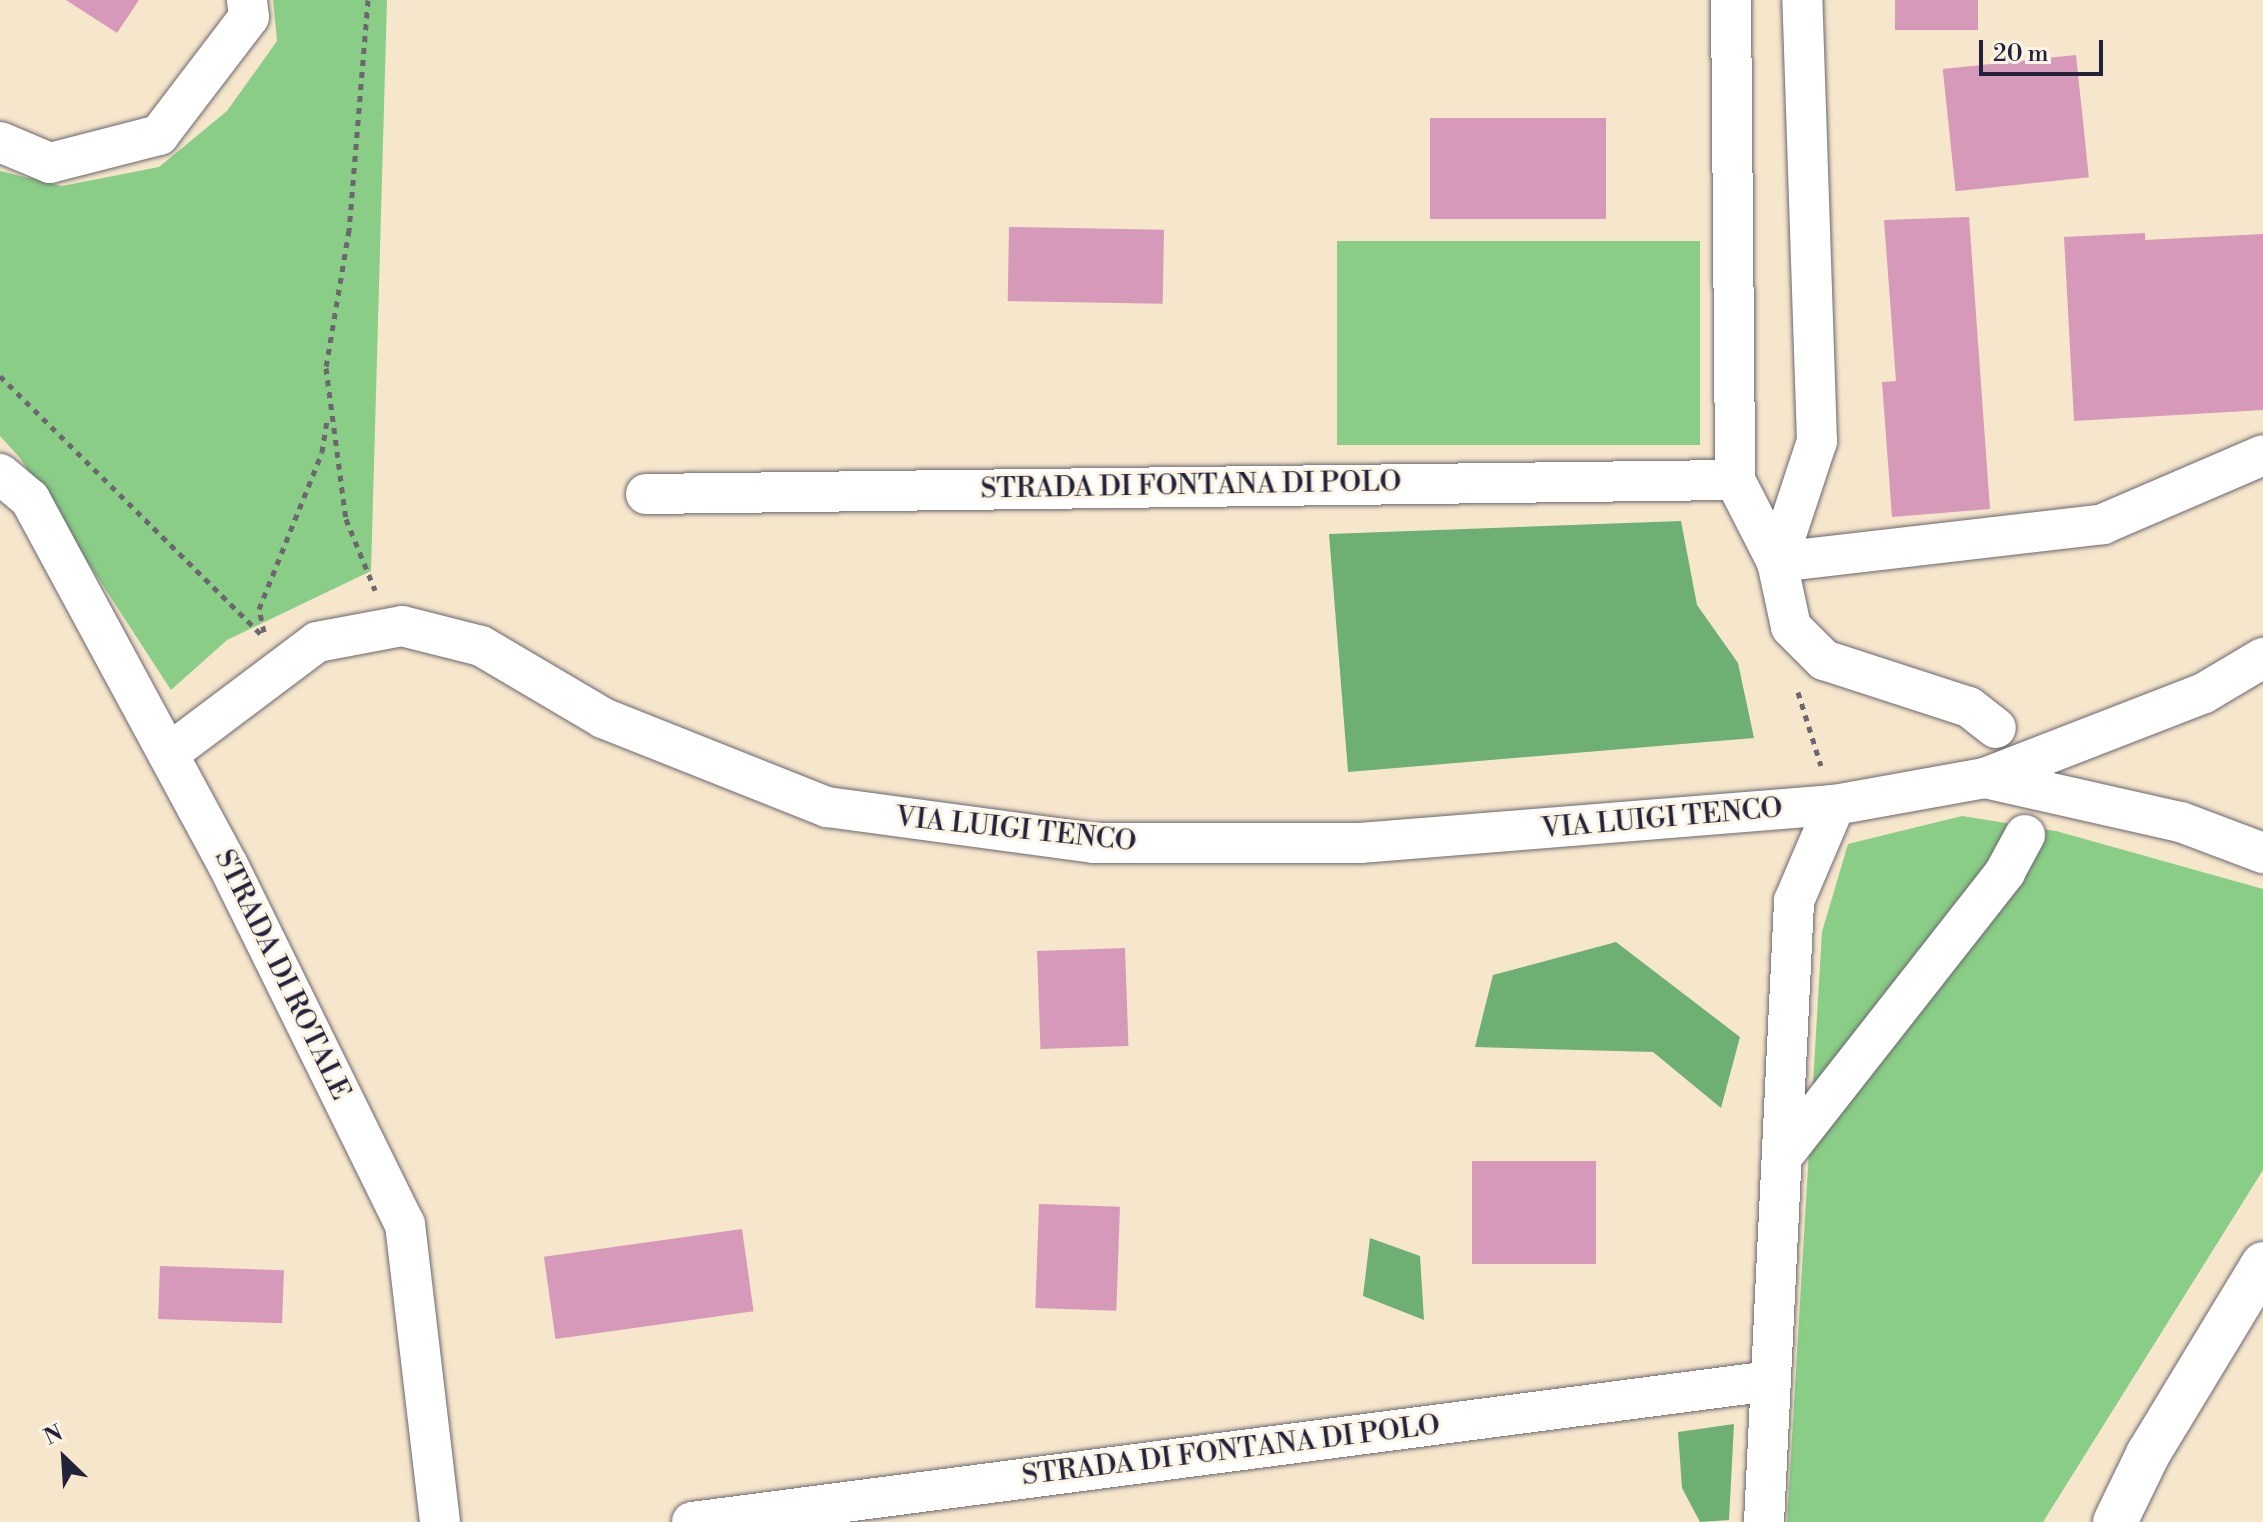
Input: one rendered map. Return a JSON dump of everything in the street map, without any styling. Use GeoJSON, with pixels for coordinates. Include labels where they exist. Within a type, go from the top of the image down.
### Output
{"type":"FeatureCollection","features":[{"type":"Feature","properties":{"kind":"street"},"geometry":{"type":"LineString","coordinates":[[0,142],[50,163],[159,135],[249,17],[247,0]]}},
{"type":"Feature","properties":{"kind":"street"},"geometry":{"type":"LineString","coordinates":[[1731,0],[1735,480],[1777,562],[1791,627],[1824,660],[1969,707],[1996,728]]}},
{"type":"Feature","properties":{"kind":"street"},"geometry":{"type":"LineString","coordinates":[[1777,562],[1817,441],[1802,0]]}},
{"type":"Feature","properties":{"kind":"street"},"geometry":{"type":"LineString","coordinates":[[1777,562],[2103,524],[2263,455]]}},
{"type":"Feature","properties":{"kind":"street","name":"STRADA DI ROTALE"},"geometry":{"type":"LineString","coordinates":[[0,474],[30,499],[168,754],[405,1224],[440,1522]]}},
{"type":"Feature","properties":{"kind":"street","name":"STRADA DI FONTANA DI POLO"},"geometry":{"type":"LineString","coordinates":[[646,494],[1735,480]]}},
{"type":"Feature","properties":{"kind":"street","name":"VIA LUIGI TENCO"},"geometry":{"type":"LineString","coordinates":[[168,754],[317,642],[402,626],[481,646],[603,718],[827,807],[905,821],[1094,843],[1360,843],[1835,805],[1985,778],[2204,693],[2263,658]]}},
{"type":"Feature","properties":{"kind":"street","name":"VIA LUIGI TENCO"},"geometry":{"type":"LineString","coordinates":[[1985,778],[2181,822],[2263,853]]}},
{"type":"Feature","properties":{"kind":"street"},"geometry":{"type":"LineString","coordinates":[[1764,1522],[1785,1153],[1794,901],[1835,805]]}},
{"type":"Feature","properties":{"kind":"street"},"geometry":{"type":"LineString","coordinates":[[1785,1153],[2005,872],[2025,835]]}},
{"type":"Feature","properties":{"kind":"street"},"geometry":{"type":"LineString","coordinates":[[2115,1522],[2148,1454],[2263,1264]]}},
{"type":"Feature","properties":{"kind":"street","name":"STRADA DI FONTANA DI POLO"},"geometry":{"type":"LineString","coordinates":[[692,1522],[1770,1381]]}},
{"type":"Feature","properties":{"kind":"path"},"geometry":{"type":"LineString","coordinates":[[0,376],[265,637],[259,609],[322,452],[328,414],[326,368],[349,230],[368,0]]}},
{"type":"Feature","properties":{"kind":"path"},"geometry":{"type":"LineString","coordinates":[[328,414],[341,459],[346,519],[374,588],[402,626]]}},
{"type":"Feature","properties":{"kind":"path"},"geometry":{"type":"LineString","coordinates":[[1791,627],[1800,706],[1835,805]]}},
{"type":"Feature","properties":{"kind":"green space"},"geometry":{"type":"Polygon","coordinates":[[[273,0],[387,0],[371,571],[227,640],[171,690],[20,458],[0,436],[0,171],[62,186],[159,167],[227,111],[277,41],[273,0]]]}},
{"type":"Feature","properties":{"kind":"green space"},"geometry":{"type":"Polygon","coordinates":[[[1337,241],[1700,241],[1700,445],[1337,445],[1337,241]]]}},
{"type":"Feature","properties":{"kind":"green space"},"geometry":{"type":"Polygon","coordinates":[[[1681,521],[1697,605],[1738,663],[1754,738],[1348,772],[1329,534],[1681,521]]]}},
{"type":"Feature","properties":{"kind":"green space"},"geometry":{"type":"Polygon","coordinates":[[[1962,816],[2056,831],[2263,889],[2263,1170],[2043,1522],[1787,1522],[1822,932],[1848,844],[1962,816]]]}},
{"type":"Feature","properties":{"kind":"green space"},"geometry":{"type":"Polygon","coordinates":[[[1616,942],[1740,1037],[1721,1108],[1653,1052],[1475,1047],[1493,975],[1616,942]]]}},
{"type":"Feature","properties":{"kind":"green space"},"geometry":{"type":"Polygon","coordinates":[[[1370,1238],[1420,1256],[1424,1320],[1363,1296],[1370,1238]]]}},
{"type":"Feature","properties":{"kind":"green space"},"geometry":{"type":"Polygon","coordinates":[[[1734,1424],[1729,1520],[1700,1522],[1682,1488],[1678,1432],[1734,1424]]]}},
{"type":"Feature","properties":{"kind":"building"},"geometry":{"type":"Polygon","coordinates":[[[66,0],[139,0],[117,33],[66,0]]]}},
{"type":"Feature","properties":{"kind":"building"},"geometry":{"type":"Polygon","coordinates":[[[1895,0],[1978,0],[1978,30],[1895,30],[1895,0]]]}},
{"type":"Feature","properties":{"kind":"building"},"geometry":{"type":"Polygon","coordinates":[[[2076,55],[2089,177],[1956,191],[1943,69],[2076,55]]]}},
{"type":"Feature","properties":{"kind":"building"},"geometry":{"type":"Polygon","coordinates":[[[1430,118],[1606,118],[1606,219],[1430,219],[1430,118]]]}},
{"type":"Feature","properties":{"kind":"building"},"geometry":{"type":"Polygon","coordinates":[[[1969,217],[1990,509],[1892,517],[1882,382],[1896,381],[1884,220],[1969,217]]]}},
{"type":"Feature","properties":{"kind":"building"},"geometry":{"type":"Polygon","coordinates":[[[1009,227],[1164,230],[1163,304],[1008,301],[1009,227]]]}},
{"type":"Feature","properties":{"kind":"building"},"geometry":{"type":"Polygon","coordinates":[[[2145,233],[2145,240],[2263,234],[2263,410],[2074,421],[2064,237],[2145,233]]]}},
{"type":"Feature","properties":{"kind":"building"},"geometry":{"type":"Polygon","coordinates":[[[1125,948],[1128,1046],[1040,1049],[1037,951],[1125,948]]]}},
{"type":"Feature","properties":{"kind":"building"},"geometry":{"type":"Polygon","coordinates":[[[1472,1161],[1596,1161],[1596,1264],[1472,1264],[1472,1161]]]}},
{"type":"Feature","properties":{"kind":"building"},"geometry":{"type":"Polygon","coordinates":[[[1039,1204],[1120,1207],[1116,1311],[1035,1308],[1039,1204]]]}},
{"type":"Feature","properties":{"kind":"building"},"geometry":{"type":"Polygon","coordinates":[[[742,1229],[754,1311],[555,1339],[544,1257],[742,1229]]]}},
{"type":"Feature","properties":{"kind":"building"},"geometry":{"type":"Polygon","coordinates":[[[160,1266],[284,1270],[282,1323],[158,1319],[160,1266]]]}}]}
